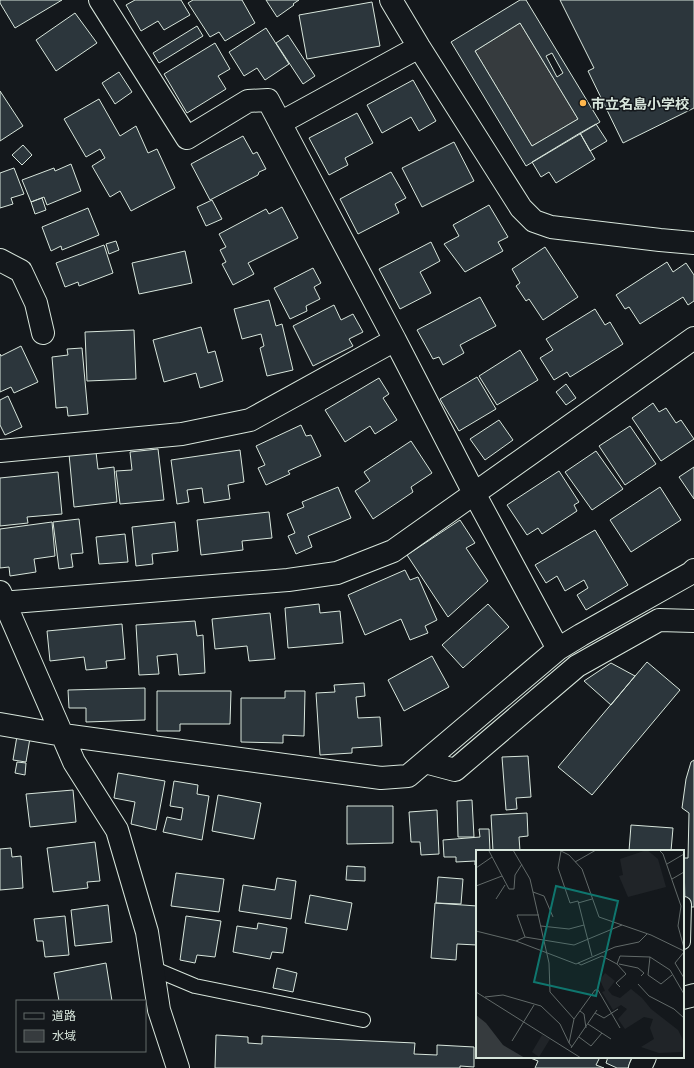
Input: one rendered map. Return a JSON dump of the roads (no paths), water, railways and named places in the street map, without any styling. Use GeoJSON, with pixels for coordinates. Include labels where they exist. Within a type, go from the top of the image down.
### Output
{"type":"FeatureCollection","features":[{"type":"Feature","properties":{"kind":"street"},"geometry":{"type":"LineString","coordinates":[[100,0],[187,138],[248,101],[268,100],[474,493],[558,648]]}},
{"type":"Feature","properties":{"kind":"street"},"geometry":{"type":"LineString","coordinates":[[391,0],[521,208],[534,221],[551,227],[694,243]]}},
{"type":"Feature","properties":{"kind":"street"},"geometry":{"type":"LineString","coordinates":[[280,123],[419,47]]}},
{"type":"Feature","properties":{"kind":"street"},"geometry":{"type":"LineString","coordinates":[[0,260],[21,271],[36,303],[43,333]]}},
{"type":"Feature","properties":{"kind":"street"},"geometry":{"type":"LineString","coordinates":[[178,1068],[159,1010],[147,932],[117,830],[74,762],[2,600],[288,580],[337,573],[393,551],[694,338]]}},
{"type":"Feature","properties":{"kind":"street"},"geometry":{"type":"LineString","coordinates":[[0,451],[182,434],[250,420],[395,340]]}},
{"type":"Feature","properties":{"kind":"street"},"geometry":{"type":"LineString","coordinates":[[0,724],[63,735],[381,778],[408,776],[558,648],[694,570]]}},
{"type":"Feature","properties":{"kind":"street"},"geometry":{"type":"LineString","coordinates":[[425,762],[455,770],[577,666],[660,620],[694,621]]}},
{"type":"Feature","properties":{"kind":"street"},"geometry":{"type":"LineString","coordinates":[[684,998],[694,995]]}},
{"type":"Feature","properties":{"kind":"street"},"geometry":{"type":"LineString","coordinates":[[640,1068],[645,1058]]}},
{"type":"Feature","properties":{"kind":"lane"},"geometry":{"type":"LineString","coordinates":[[152,968],[195,986],[363,1020]]}},
{"type":"Feature","properties":{"kind":"water"},"geometry":{"type":"Polygon","coordinates":[[[520,23],[578,119],[532,146],[475,51],[520,23]]]}},
{"type":"Feature","properties":{"kind":"place","name":"市立名島小学校"},"geometry":{"type":"Point","coordinates":[583,103]}}]}
